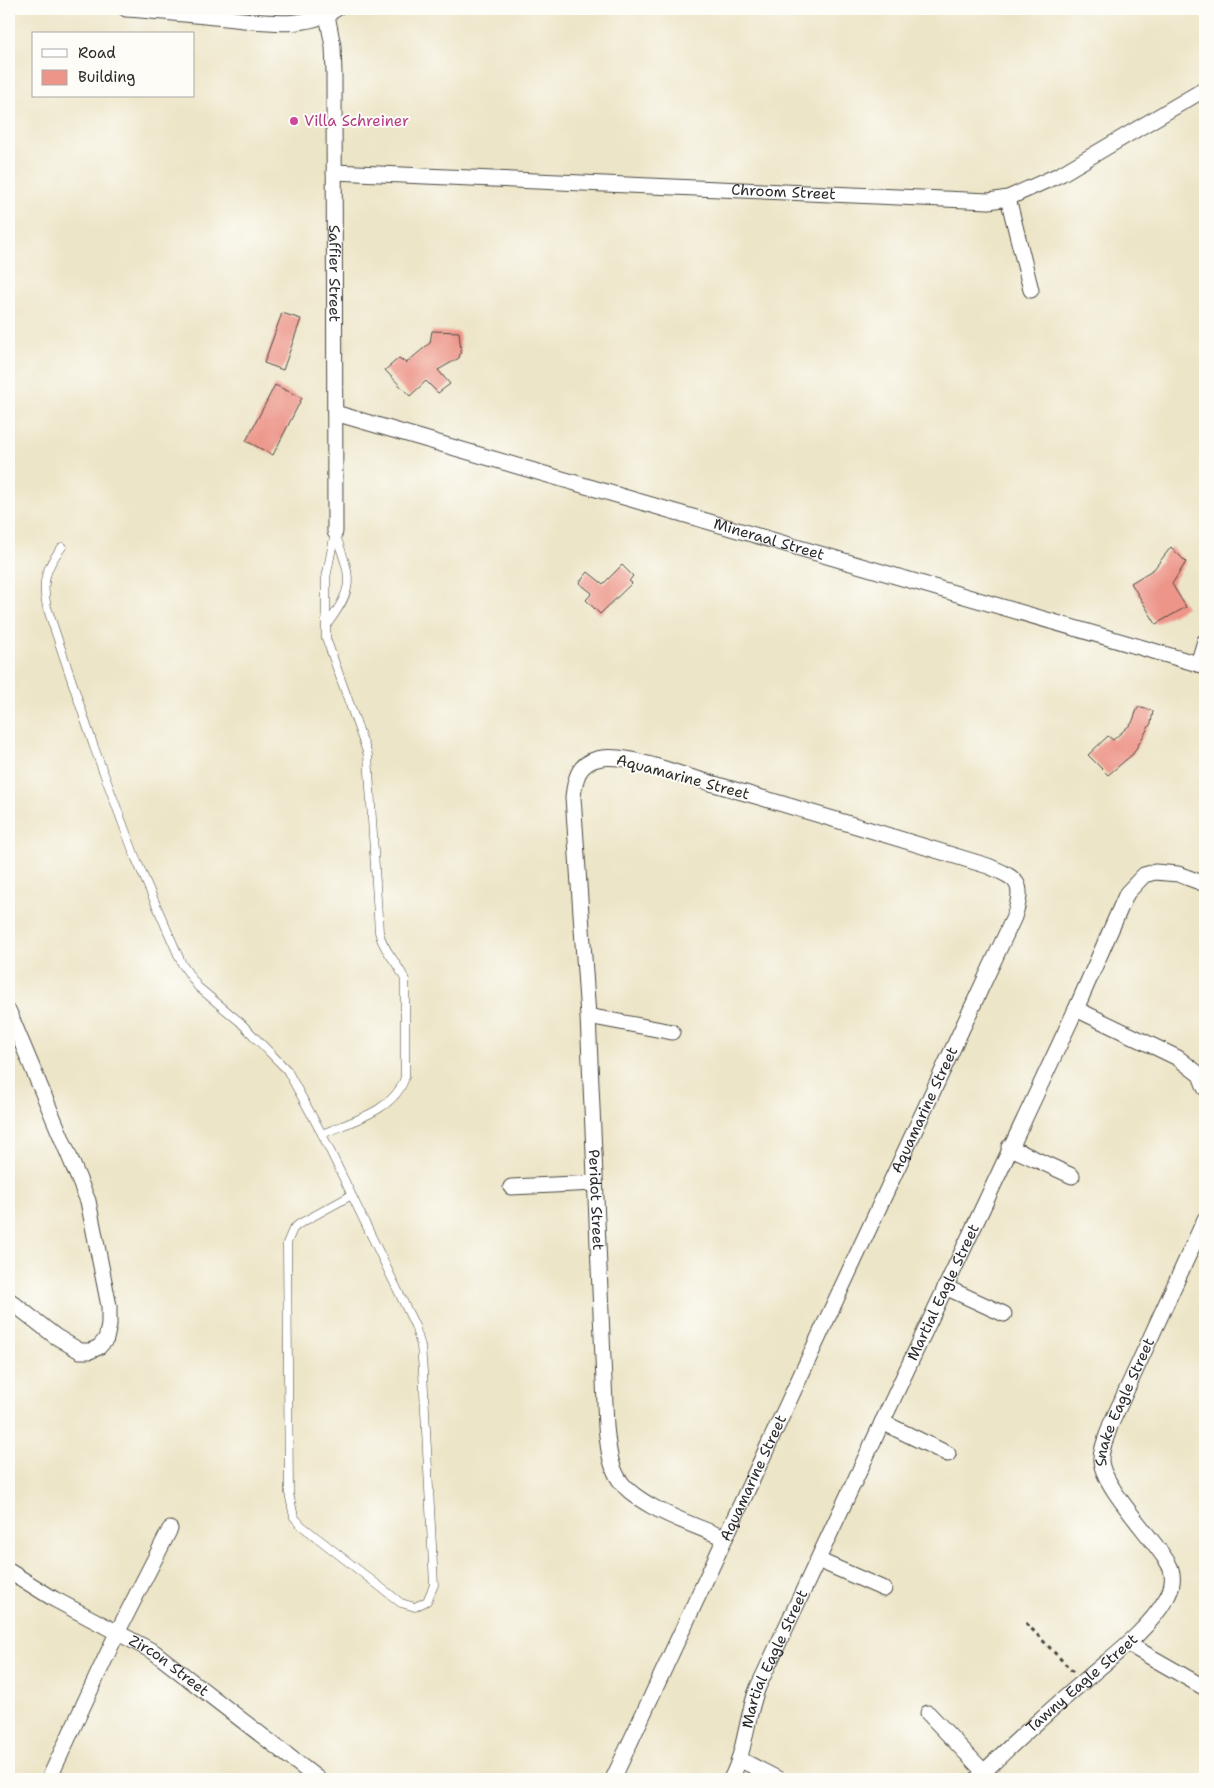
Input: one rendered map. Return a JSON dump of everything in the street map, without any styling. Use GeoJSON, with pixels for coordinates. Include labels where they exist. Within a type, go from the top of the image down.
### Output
{"type":"FeatureCollection","features":[{"type":"Feature","properties":{"kind":"street"},"geometry":{"type":"LineString","coordinates":[[126,9],[264,22],[304,21],[331,12]]}},
{"type":"Feature","properties":{"kind":"street","name":"Saffier Street"},"geometry":{"type":"LineString","coordinates":[[331,12],[334,53],[335,532]]}},
{"type":"Feature","properties":{"kind":"street","name":"Chroom Street"},"geometry":{"type":"LineString","coordinates":[[334,172],[968,201],[1008,198],[1061,174],[1205,89]]}},
{"type":"Feature","properties":{"kind":"street"},"geometry":{"type":"LineString","coordinates":[[1008,198],[1031,290]]}},
{"type":"Feature","properties":{"kind":"street","name":"Mineraal Street"},"geometry":{"type":"LineString","coordinates":[[335,413],[1202,665]]}},
{"type":"Feature","properties":{"kind":"street"},"geometry":{"type":"LineString","coordinates":[[1202,665],[1205,641]]}},
{"type":"Feature","properties":{"kind":"street","name":"Aquamarine Street"},"geometry":{"type":"LineString","coordinates":[[573,797],[576,776],[588,762],[608,757],[624,759],[988,866],[1009,875],[1020,888],[1020,897],[1014,917],[612,1779]]}},
{"type":"Feature","properties":{"kind":"street","name":"Peridot Street"},"geometry":{"type":"LineString","coordinates":[[573,797],[588,1016],[606,1427],[612,1466],[627,1489],[648,1504],[724,1538]]}},
{"type":"Feature","properties":{"kind":"street","name":"Martial Eagle Street"},"geometry":{"type":"LineString","coordinates":[[732,1776],[740,1759],[753,1699],[1009,1147],[1076,1009],[1104,941],[1127,894],[1135,882],[1144,875],[1165,872],[1205,884]]}},
{"type":"Feature","properties":{"kind":"street"},"geometry":{"type":"LineString","coordinates":[[1076,1009],[1178,1058],[1200,1074],[1205,1088]]}},
{"type":"Feature","properties":{"kind":"street"},"geometry":{"type":"LineString","coordinates":[[9,1012],[84,1188],[94,1224],[109,1306],[109,1325],[106,1339],[100,1346],[90,1351],[80,1351],[69,1346],[9,1300]]}},
{"type":"Feature","properties":{"kind":"street"},"geometry":{"type":"LineString","coordinates":[[588,1016],[672,1032]]}},
{"type":"Feature","properties":{"kind":"street"},"geometry":{"type":"LineString","coordinates":[[1009,1147],[1072,1176]]}},
{"type":"Feature","properties":{"kind":"street"},"geometry":{"type":"LineString","coordinates":[[511,1188],[595,1183]]}},
{"type":"Feature","properties":{"kind":"street","name":"Snake Eagle Street"},"geometry":{"type":"LineString","coordinates":[[1173,1576],[1171,1568],[1158,1546],[1113,1489],[1103,1470],[1101,1460],[1110,1426],[1205,1219]]}},
{"type":"Feature","properties":{"kind":"street"},"geometry":{"type":"LineString","coordinates":[[945,1287],[1004,1314]]}},
{"type":"Feature","properties":{"kind":"street"},"geometry":{"type":"LineString","coordinates":[[882,1422],[948,1454]]}},
{"type":"Feature","properties":{"kind":"street"},"geometry":{"type":"LineString","coordinates":[[49,1779],[118,1631],[170,1529]]}},
{"type":"Feature","properties":{"kind":"street"},"geometry":{"type":"LineString","coordinates":[[818,1560],[884,1589]]}},
{"type":"Feature","properties":{"kind":"street","name":"Zircon Street"},"geometry":{"type":"LineString","coordinates":[[9,1571],[54,1599],[118,1631],[166,1661],[318,1779]]}},
{"type":"Feature","properties":{"kind":"street","name":"Tawny Eagle Street"},"geometry":{"type":"LineString","coordinates":[[980,1776],[1082,1682],[1128,1644],[1167,1598],[1173,1576]]}},
{"type":"Feature","properties":{"kind":"street"},"geometry":{"type":"LineString","coordinates":[[1128,1644],[1205,1688]]}},
{"type":"Feature","properties":{"kind":"street"},"geometry":{"type":"LineString","coordinates":[[928,1713],[980,1776]]}},
{"type":"Feature","properties":{"kind":"street"},"geometry":{"type":"LineString","coordinates":[[740,1759],[776,1778]]}},
{"type":"Feature","properties":{"kind":"street"},"geometry":{"type":"LineString","coordinates":[[732,1776],[776,1778]]}},
{"type":"Feature","properties":{"kind":"lane"},"geometry":{"type":"LineString","coordinates":[[328,623],[340,606],[349,585],[346,564],[335,532]]}},
{"type":"Feature","properties":{"kind":"lane"},"geometry":{"type":"LineString","coordinates":[[322,1134],[386,1104],[402,1088],[405,1077],[405,980],[401,970],[381,942],[379,932],[368,755],[326,638],[328,623],[326,578],[335,532]]}},
{"type":"Feature","properties":{"kind":"lane"},"geometry":{"type":"LineString","coordinates":[[62,546],[50,562],[45,575],[44,592],[48,607],[100,764],[136,859],[170,939],[182,964],[198,987],[240,1022],[287,1070],[322,1134],[350,1196],[406,1307],[420,1346],[434,1585],[427,1601],[415,1607],[400,1603],[302,1526],[294,1517],[289,1493],[287,1243],[293,1229],[299,1224],[350,1196]]}},
{"type":"Feature","properties":{"kind":"path"},"geometry":{"type":"LineString","coordinates":[[1026,1623],[1082,1682]]}},
{"type":"Feature","properties":{"kind":"building"},"geometry":{"type":"Polygon","coordinates":[[[282,313],[301,319],[283,370],[264,363],[282,313]]]}},
{"type":"Feature","properties":{"kind":"building"},"geometry":{"type":"Polygon","coordinates":[[[432,331],[459,332],[461,351],[459,358],[438,370],[450,384],[438,393],[426,381],[410,396],[385,370],[399,358],[406,363],[430,343],[432,331]]]}},
{"type":"Feature","properties":{"kind":"building"},"geometry":{"type":"Polygon","coordinates":[[[275,385],[302,398],[273,455],[246,441],[275,385]]]}},
{"type":"Feature","properties":{"kind":"building"},"geometry":{"type":"Polygon","coordinates":[[[1171,547],[1186,562],[1172,584],[1186,607],[1156,624],[1131,583],[1154,569],[1171,547]]]}},
{"type":"Feature","properties":{"kind":"building"},"geometry":{"type":"Polygon","coordinates":[[[622,565],[633,576],[629,581],[632,583],[600,614],[586,600],[592,593],[579,583],[588,572],[603,584],[622,565]]]}},
{"type":"Feature","properties":{"kind":"building"},"geometry":{"type":"Polygon","coordinates":[[[1138,707],[1153,711],[1151,723],[1133,754],[1108,775],[1088,755],[1108,736],[1113,740],[1132,723],[1138,707]]]}},
{"type":"Feature","properties":{"kind":"place","name":"Villa Schreiner"},"geometry":{"type":"Point","coordinates":[294,121]}}]}
